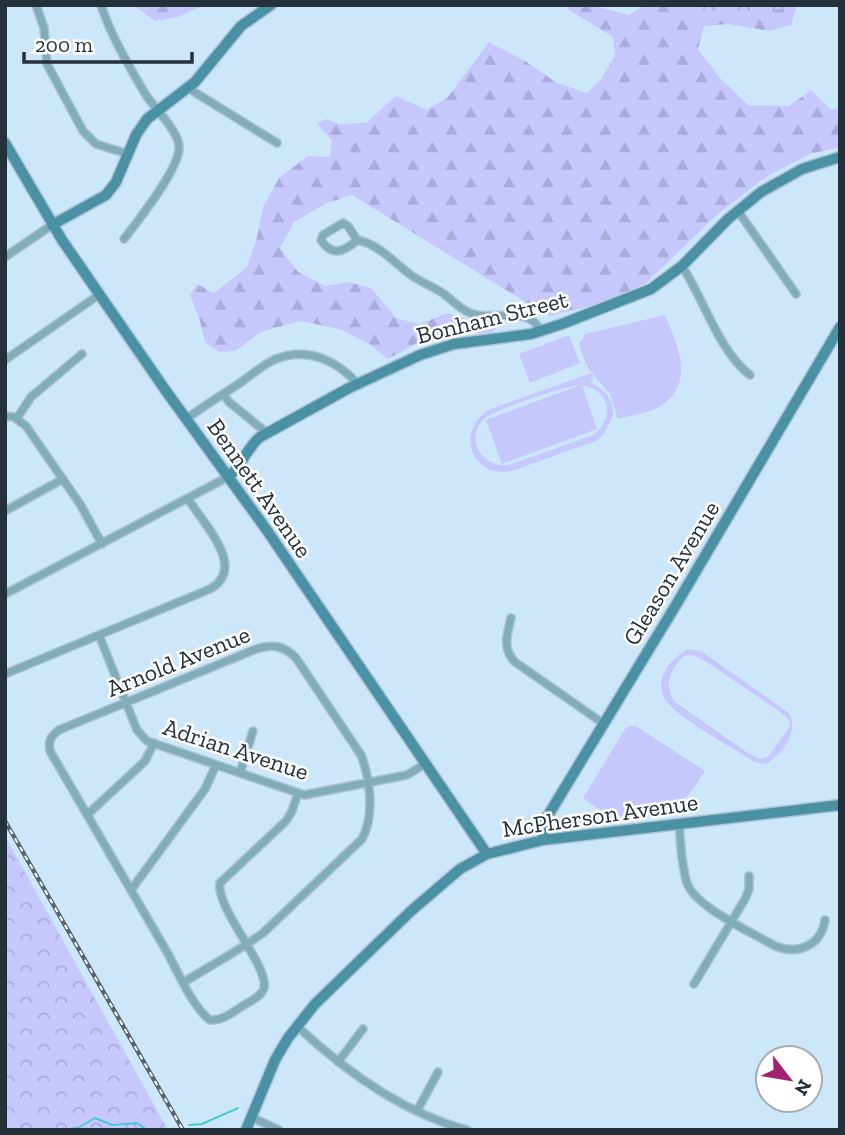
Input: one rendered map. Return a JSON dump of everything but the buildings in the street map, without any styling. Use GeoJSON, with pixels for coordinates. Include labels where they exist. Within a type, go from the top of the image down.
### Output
{"type":"FeatureCollection","features":[{"type":"Feature","properties":{"kind":"street"},"geometry":{"type":"LineString","coordinates":[[36,5],[44,28],[47,64],[83,131],[96,144],[128,154]]}},
{"type":"Feature","properties":{"kind":"street"},"geometry":{"type":"LineString","coordinates":[[101,5],[116,42],[157,111],[177,137],[179,147],[177,156],[149,206],[124,239]]}},
{"type":"Feature","properties":{"kind":"street"},"geometry":{"type":"LineString","coordinates":[[5,257],[52,225],[106,195],[116,182],[138,130],[157,111],[205,73],[241,26],[271,5]]}},
{"type":"Feature","properties":{"kind":"street"},"geometry":{"type":"LineString","coordinates":[[188,88],[277,143]]}},
{"type":"Feature","properties":{"kind":"street","name":"Bennett Avenue"},"geometry":{"type":"LineString","coordinates":[[5,143],[52,225],[486,854]]}},
{"type":"Feature","properties":{"kind":"street","name":"Bonham Street"},"geometry":{"type":"LineString","coordinates":[[228,477],[237,470],[249,447],[267,433],[358,384],[420,355],[444,346],[516,337],[540,331],[636,296],[682,266],[738,211],[770,187],[793,173],[840,157]]}},
{"type":"Feature","properties":{"kind":"street"},"geometry":{"type":"LineString","coordinates":[[738,211],[796,295]]}},
{"type":"Feature","properties":{"kind":"street"},"geometry":{"type":"LineString","coordinates":[[357,240],[335,252],[327,249],[321,240],[323,235],[343,223],[357,240],[378,248],[412,276],[444,294],[468,313],[486,317],[512,316],[531,319],[537,323],[540,331]]}},
{"type":"Feature","properties":{"kind":"street"},"geometry":{"type":"LineString","coordinates":[[682,266],[730,353],[741,369],[750,375]]}},
{"type":"Feature","properties":{"kind":"street"},"geometry":{"type":"LineString","coordinates":[[5,360],[100,294]]}},
{"type":"Feature","properties":{"kind":"street","name":"Gleason Avenue"},"geometry":{"type":"LineString","coordinates":[[544,840],[544,822],[840,327]]}},
{"type":"Feature","properties":{"kind":"street"},"geometry":{"type":"LineString","coordinates":[[17,418],[31,397],[82,354]]}},
{"type":"Feature","properties":{"kind":"street"},"geometry":{"type":"LineString","coordinates":[[186,419],[274,360],[292,355],[326,359],[345,370],[358,384]]}},
{"type":"Feature","properties":{"kind":"street"},"geometry":{"type":"LineString","coordinates":[[223,394],[267,433]]}},
{"type":"Feature","properties":{"kind":"street"},"geometry":{"type":"LineString","coordinates":[[5,416],[17,418],[26,426],[80,504],[102,544]]}},
{"type":"Feature","properties":{"kind":"street"},"geometry":{"type":"LineString","coordinates":[[5,594],[228,477]]}},
{"type":"Feature","properties":{"kind":"street"},"geometry":{"type":"LineString","coordinates":[[5,511],[63,479]]}},
{"type":"Feature","properties":{"kind":"street"},"geometry":{"type":"LineString","coordinates":[[5,674],[210,589],[223,577],[227,565],[225,557],[188,499]]}},
{"type":"Feature","properties":{"kind":"street"},"geometry":{"type":"LineString","coordinates":[[511,618],[506,643],[509,656],[604,724]]}},
{"type":"Feature","properties":{"kind":"street","name":"Adrian Avenue"},"geometry":{"type":"LineString","coordinates":[[99,635],[138,733],[154,743],[298,793],[313,794],[407,775],[425,764]]}},
{"type":"Feature","properties":{"kind":"street","name":"Arnold Avenue"},"geometry":{"type":"LineString","coordinates":[[270,645],[279,646],[296,658],[361,755],[367,783],[369,822],[362,839],[272,926],[184,982],[50,751],[50,740],[59,730],[125,703],[256,649],[270,645]]}},
{"type":"Feature","properties":{"kind":"street"},"geometry":{"type":"LineString","coordinates":[[240,773],[253,731]]}},
{"type":"Feature","properties":{"kind":"street"},"geometry":{"type":"LineString","coordinates":[[87,815],[145,761],[154,743]]}},
{"type":"Feature","properties":{"kind":"street"},"geometry":{"type":"LineString","coordinates":[[131,890],[205,789],[216,765]]}},
{"type":"Feature","properties":{"kind":"street"},"geometry":{"type":"LineString","coordinates":[[184,982],[210,1020],[219,1020],[230,1014],[264,990],[263,978],[219,893],[220,883],[286,821],[298,793]]}},
{"type":"Feature","properties":{"kind":"street","name":"McPherson Avenue"},"geometry":{"type":"LineString","coordinates":[[246,1130],[268,1073],[297,1026],[315,1004],[437,887],[469,863],[486,854],[544,840],[840,804]]}},
{"type":"Feature","properties":{"kind":"street"},"geometry":{"type":"LineString","coordinates":[[679,824],[685,876],[689,888],[700,901],[775,946],[791,949],[811,945],[822,931],[825,920]]}},
{"type":"Feature","properties":{"kind":"street"},"geometry":{"type":"LineString","coordinates":[[694,984],[747,894],[749,876]]}},
{"type":"Feature","properties":{"kind":"street"},"geometry":{"type":"LineString","coordinates":[[297,1026],[338,1062],[417,1111],[467,1130]]}},
{"type":"Feature","properties":{"kind":"street"},"geometry":{"type":"LineString","coordinates":[[338,1062],[363,1029]]}},
{"type":"Feature","properties":{"kind":"street"},"geometry":{"type":"LineString","coordinates":[[417,1111],[438,1072]]}},
{"type":"Feature","properties":{"kind":"street"},"geometry":{"type":"LineString","coordinates":[[251,1117],[279,1130]]}},
{"type":"Feature","properties":{"kind":"green space"},"geometry":{"type":"Polygon","coordinates":[[[133,5],[204,5],[178,17],[155,21],[133,5]]]}},
{"type":"Feature","properties":{"kind":"green space"},"geometry":{"type":"Polygon","coordinates":[[[569,5],[591,5],[628,15],[646,5],[797,5],[791,25],[770,31],[728,24],[704,26],[698,49],[720,78],[748,105],[789,106],[811,90],[831,110],[840,108],[840,147],[810,154],[766,177],[718,214],[645,284],[591,306],[548,316],[352,195],[327,203],[294,222],[280,248],[298,272],[325,286],[349,282],[371,288],[396,318],[419,324],[448,313],[477,323],[500,325],[491,333],[458,334],[419,342],[388,359],[369,344],[340,329],[300,321],[261,332],[235,351],[219,352],[205,342],[190,295],[197,284],[214,293],[247,267],[263,207],[279,178],[308,156],[330,157],[332,140],[317,124],[326,119],[339,124],[366,123],[396,96],[427,110],[448,97],[489,42],[525,61],[557,83],[587,93],[601,79],[615,56],[613,37],[568,9],[569,5]]]}},
{"type":"Feature","properties":{"kind":"green space"},"geometry":{"type":"Polygon","coordinates":[[[677,5],[796,5],[796,6],[716,21],[677,5]]]}},
{"type":"Feature","properties":{"kind":"green space"},"geometry":{"type":"Polygon","coordinates":[[[665,315],[680,360],[679,383],[674,393],[655,409],[618,419],[610,394],[586,365],[579,344],[585,334],[665,315]]]}},
{"type":"Feature","properties":{"kind":"green space"},"geometry":{"type":"Polygon","coordinates":[[[569,335],[580,363],[530,383],[519,354],[569,335]]]}},
{"type":"Feature","properties":{"kind":"green space"},"geometry":{"type":"Polygon","coordinates":[[[592,373],[593,379],[590,381],[607,394],[613,415],[598,440],[512,471],[498,472],[486,468],[478,461],[470,440],[472,429],[479,418],[490,409],[592,373]],[[580,385],[530,399],[484,419],[476,435],[479,451],[492,462],[500,465],[509,465],[593,435],[605,421],[607,406],[599,393],[582,385],[597,429],[502,464],[486,420],[580,385]]]}},
{"type":"Feature","properties":{"kind":"green space"},"geometry":{"type":"Polygon","coordinates":[[[688,649],[701,651],[789,713],[792,726],[789,740],[775,758],[765,764],[753,761],[695,725],[667,702],[661,687],[662,679],[669,665],[688,649]],[[693,655],[684,656],[675,667],[670,677],[669,689],[675,702],[748,753],[760,759],[769,756],[790,726],[788,719],[693,655]]]}},
{"type":"Feature","properties":{"kind":"green space"},"geometry":{"type":"Polygon","coordinates":[[[636,726],[705,771],[689,794],[677,805],[650,815],[630,817],[602,811],[583,798],[625,729],[636,726]]]}},
{"type":"Feature","properties":{"kind":"green space"},"geometry":{"type":"Polygon","coordinates":[[[5,836],[168,1130],[5,1130],[5,836]]]}},
{"type":"Feature","properties":{"kind":"waterway"},"geometry":{"type":"LineString","coordinates":[[189,1125],[202,1124],[238,1108]]}},
{"type":"Feature","properties":{"kind":"waterway"},"geometry":{"type":"LineString","coordinates":[[59,1130],[78,1128],[95,1118],[112,1125],[137,1123],[147,1130]]}},
{"type":"Feature","properties":{"kind":"railway"},"geometry":{"type":"LineString","coordinates":[[5,821],[183,1130]]}}]}
